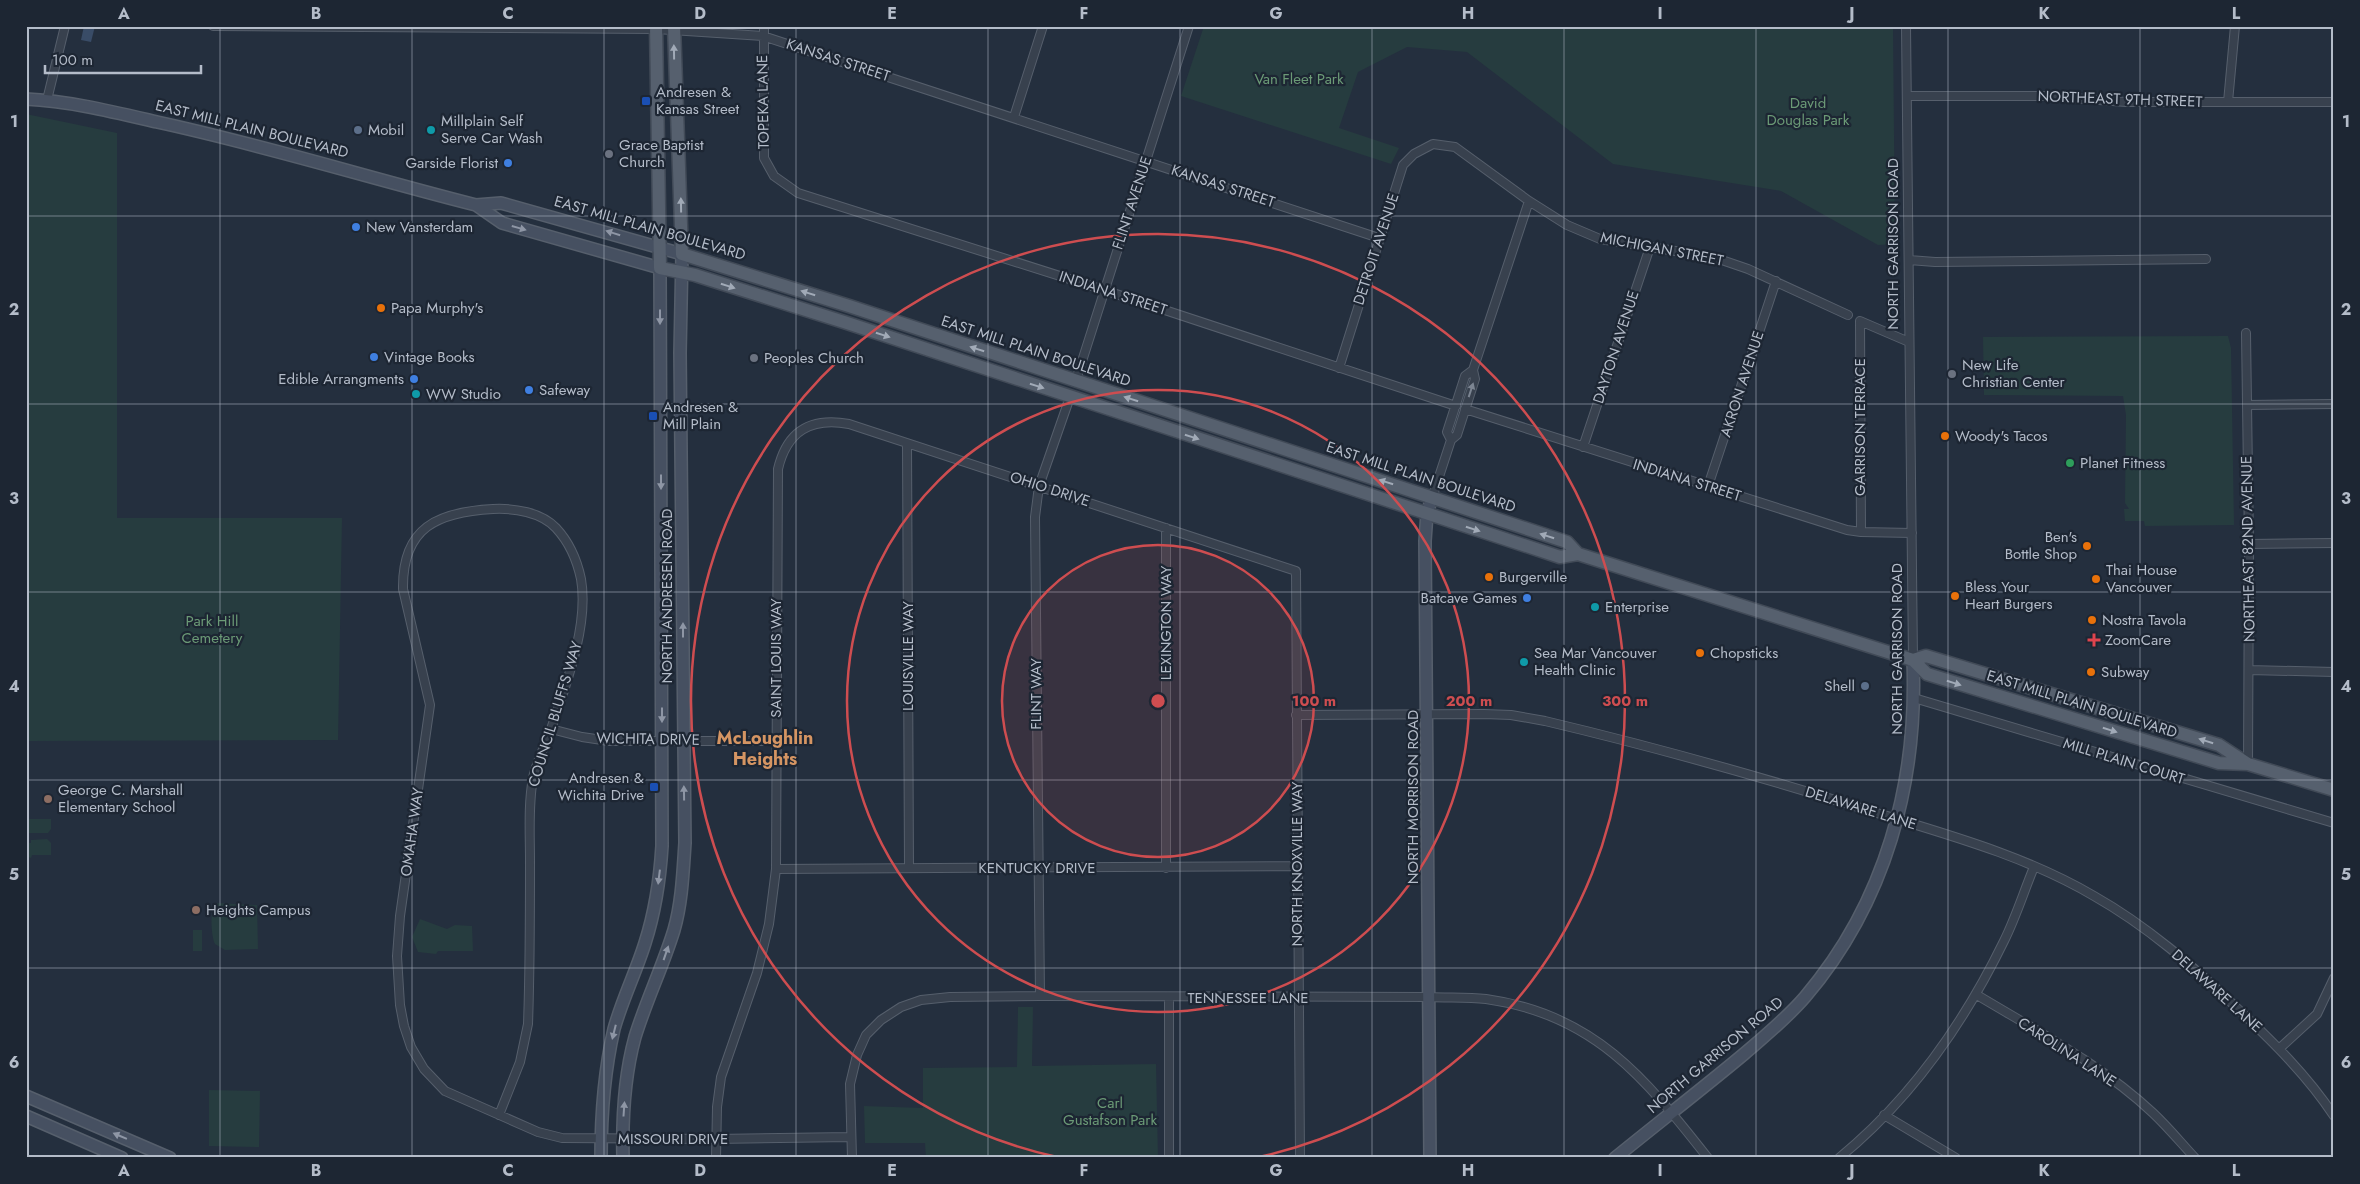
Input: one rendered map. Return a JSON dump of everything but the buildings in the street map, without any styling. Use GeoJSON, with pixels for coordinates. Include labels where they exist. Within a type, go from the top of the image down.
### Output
{"type":"FeatureCollection","features":[{"type":"Feature","properties":{"kind":"main road","name":"NORTH ANDRESEN ROAD"},"geometry":{"type":"LineString","coordinates":[[656,28],[660,268]]}},
{"type":"Feature","properties":{"kind":"main road","name":"NORTH ANDRESEN ROAD"},"geometry":{"type":"LineString","coordinates":[[674,28],[682,254]]}},
{"type":"Feature","properties":{"kind":"main road","name":"EAST MILL PLAIN BOULEVARD"},"geometry":{"type":"LineString","coordinates":[[682,254],[1076,380],[1567,542],[1578,554]]}},
{"type":"Feature","properties":{"kind":"main road","name":"EAST MILL PLAIN BOULEVARD"},"geometry":{"type":"LineString","coordinates":[[660,268],[694,275],[844,322],[1560,557],[1578,554],[1913,660],[1927,674],[2219,763],[2248,764],[2334,790]]}},
{"type":"Feature","properties":{"kind":"main road","name":"EAST MILL PLAIN BOULEVARD"},"geometry":{"type":"LineString","coordinates":[[1913,660],[1926,656],[2219,745],[2248,764]]}},
{"type":"Feature","properties":{"kind":"street"},"geometry":{"type":"LineString","coordinates":[[47,100],[65,26]]}},
{"type":"Feature","properties":{"kind":"street","name":"KANSAS STREET"},"geometry":{"type":"LineString","coordinates":[[213,26],[674,28],[763,36],[1380,238]]}},
{"type":"Feature","properties":{"kind":"street","name":"TOPEKA LANE"},"geometry":{"type":"LineString","coordinates":[[764,26],[764,158],[774,176]]}},
{"type":"Feature","properties":{"kind":"street"},"geometry":{"type":"LineString","coordinates":[[1014,117],[1043,26]]}},
{"type":"Feature","properties":{"kind":"street","name":"FLINT AVENUE"},"geometry":{"type":"LineString","coordinates":[[1076,380],[1190,26]]}},
{"type":"Feature","properties":{"kind":"street","name":"NORTH GARRISON ROAD"},"geometry":{"type":"LineString","coordinates":[[1615,1158],[1765,1036],[1805,997],[1859,917],[1877,880],[1897,819],[1906,783],[1914,698],[1906,26]]}},
{"type":"Feature","properties":{"kind":"street"},"geometry":{"type":"LineString","coordinates":[[2228,102],[2234,26]]}},
{"type":"Feature","properties":{"kind":"street","name":"EAST MILL PLAIN BOULEVARD"},"geometry":{"type":"LineString","coordinates":[[26,90],[47,100]]}},
{"type":"Feature","properties":{"kind":"street","name":"NORTHEAST 9TH STREET"},"geometry":{"type":"LineString","coordinates":[[1907,96],[2045,96],[2126,102],[2334,102]]}},
{"type":"Feature","properties":{"kind":"street","name":"EAST MILL PLAIN BOULEVARD"},"geometry":{"type":"LineString","coordinates":[[26,98],[47,100],[208,133],[476,205],[501,203],[682,254]]}},
{"type":"Feature","properties":{"kind":"street","name":"MICHIGAN STREET"},"geometry":{"type":"LineString","coordinates":[[1433,144],[1455,147],[1529,201],[1566,225],[1600,238],[1713,257],[1748,269],[1848,315]]}},
{"type":"Feature","properties":{"kind":"street","name":"DETROIT AVENUE"},"geometry":{"type":"LineString","coordinates":[[1339,368],[1403,165],[1414,154],[1433,144]]}},
{"type":"Feature","properties":{"kind":"street","name":"INDIANA STREET"},"geometry":{"type":"LineString","coordinates":[[774,176],[798,193],[1104,290],[1456,406]]}},
{"type":"Feature","properties":{"kind":"street","name":"NORTH MORRISON ROAD"},"geometry":{"type":"LineString","coordinates":[[1451,440],[1447,432],[1465,376],[1472,370],[1529,201]]}},
{"type":"Feature","properties":{"kind":"street","name":"EAST MILL PLAIN BOULEVARD"},"geometry":{"type":"LineString","coordinates":[[476,205],[502,223],[660,268]]}},
{"type":"Feature","properties":{"kind":"street","name":"DAYTON AVENUE"},"geometry":{"type":"LineString","coordinates":[[1583,447],[1650,247]]}},
{"type":"Feature","properties":{"kind":"street","name":"NORTH ANDRESEN ROAD"},"geometry":{"type":"LineString","coordinates":[[623,1158],[622,1140],[627,1074],[635,1039],[674,929],[683,883],[685,843],[682,254]]}},
{"type":"Feature","properties":{"kind":"street"},"geometry":{"type":"LineString","coordinates":[[1909,260],[2206,259]]}},
{"type":"Feature","properties":{"kind":"street","name":"NORTH ANDRESEN ROAD"},"geometry":{"type":"LineString","coordinates":[[601,1158],[602,1100],[607,1063],[621,1006],[645,943],[659,878],[662,846],[660,268]]}},
{"type":"Feature","properties":{"kind":"street","name":"AKRON AVENUE"},"geometry":{"type":"LineString","coordinates":[[1708,486],[1776,282]]}},
{"type":"Feature","properties":{"kind":"street","name":"GARRISON TERRACE"},"geometry":{"type":"LineString","coordinates":[[1860,532],[1860,321],[1909,342]]}},
{"type":"Feature","properties":{"kind":"street","name":"NORTHEAST 82ND AVENUE"},"geometry":{"type":"LineString","coordinates":[[2246,333],[2249,544],[2248,764]]}},
{"type":"Feature","properties":{"kind":"street","name":"NORTH MORRISON ROAD"},"geometry":{"type":"LineString","coordinates":[[1430,1158],[1425,549],[1427,514],[1451,440],[1457,435],[1475,379],[1472,370]]}},
{"type":"Feature","properties":{"kind":"street","name":"FLINT WAY"},"geometry":{"type":"LineString","coordinates":[[1040,996],[1037,868],[1035,518],[1039,486],[1070,397]]}},
{"type":"Feature","properties":{"kind":"street"},"geometry":{"type":"LineString","coordinates":[[2247,405],[2334,404]]}},
{"type":"Feature","properties":{"kind":"street","name":"INDIANA STREET"},"geometry":{"type":"LineString","coordinates":[[1465,409],[1860,532],[1912,533]]}},
{"type":"Feature","properties":{"kind":"street","name":"OHIO DRIVE"},"geometry":{"type":"LineString","coordinates":[[802,429],[817,423],[833,421],[849,424],[1296,571]]}},
{"type":"Feature","properties":{"kind":"street","name":"SAINT LOUIS WAY"},"geometry":{"type":"LineString","coordinates":[[716,1158],[715,1140],[722,1077],[757,973],[769,924],[776,869],[778,469],[782,454],[790,440],[802,429]]}},
{"type":"Feature","properties":{"kind":"street","name":"LOUISVILLE WAY"},"geometry":{"type":"LineString","coordinates":[[907,444],[908,868]]}},
{"type":"Feature","properties":{"kind":"street","name":"COUNCIL BLUFFS WAY"},"geometry":{"type":"LineString","coordinates":[[440,518],[467,510],[509,509],[532,514],[556,527],[574,554],[581,578],[583,601],[580,629],[551,729],[533,778],[531,793],[528,1024],[520,1062],[499,1115]]}},
{"type":"Feature","properties":{"kind":"street","name":"OMAHA WAY"},"geometry":{"type":"LineString","coordinates":[[440,518],[422,532],[409,549],[403,572],[403,589],[430,705],[400,916],[397,956],[400,1004],[411,1047],[424,1069],[445,1090],[499,1115]]}},
{"type":"Feature","properties":{"kind":"street","name":"LEXINGTON WAY"},"geometry":{"type":"LineString","coordinates":[[1166,528],[1166,868]]}},
{"type":"Feature","properties":{"kind":"street"},"geometry":{"type":"LineString","coordinates":[[2249,544],[2334,543]]}},
{"type":"Feature","properties":{"kind":"street","name":"NORTH KNOXVILLE WAY"},"geometry":{"type":"LineString","coordinates":[[1296,571],[1300,1158]]}},
{"type":"Feature","properties":{"kind":"street"},"geometry":{"type":"LineString","coordinates":[[2249,670],[2334,672]]}},
{"type":"Feature","properties":{"kind":"street","name":"MILL PLAIN COURT"},"geometry":{"type":"LineString","coordinates":[[1914,698],[2334,823]]}},
{"type":"Feature","properties":{"kind":"street","name":"DELAWARE LANE"},"geometry":{"type":"LineString","coordinates":[[1296,714],[1510,715],[1548,721],[1757,776],[1972,842],[2034,867],[2094,895],[2152,933],[2212,984],[2280,1048],[2334,1116]]}},
{"type":"Feature","properties":{"kind":"street","name":"WICHITA DRIVE"},"geometry":{"type":"LineString","coordinates":[[551,729],[582,737],[609,741],[776,741]]}},
{"type":"Feature","properties":{"kind":"street","name":"KENTUCKY DRIVE"},"geometry":{"type":"LineString","coordinates":[[776,869],[1297,866]]}},
{"type":"Feature","properties":{"kind":"street"},"geometry":{"type":"LineString","coordinates":[[1839,1158],[1858,1143],[1913,1084],[1944,1045],[1977,995],[2005,939],[2034,867]]}},
{"type":"Feature","properties":{"kind":"street"},"geometry":{"type":"LineString","coordinates":[[2280,1048],[2317,1014],[2334,978]]}},
{"type":"Feature","properties":{"kind":"street","name":"CAROLINA LANE"},"geometry":{"type":"LineString","coordinates":[[1977,995],[2088,1062],[2120,1085],[2153,1113],[2194,1158]]}},
{"type":"Feature","properties":{"kind":"street","name":"TENNESSEE LANE"},"geometry":{"type":"LineString","coordinates":[[852,1158],[850,1084],[857,1054],[866,1035],[882,1020],[901,1007],[921,1000],[950,997],[1040,996],[1169,998],[1429,997],[1484,999],[1522,1006],[1547,1014],[1593,1037],[1620,1058],[1650,1086],[1708,1158]]}},
{"type":"Feature","properties":{"kind":"street"},"geometry":{"type":"LineString","coordinates":[[1169,998],[1169,1158]]}},
{"type":"Feature","properties":{"kind":"street"},"geometry":{"type":"LineString","coordinates":[[26,1096],[170,1158]]}},
{"type":"Feature","properties":{"kind":"street","name":"MISSOURI DRIVE"},"geometry":{"type":"LineString","coordinates":[[499,1115],[538,1132],[562,1138],[715,1140],[850,1136]]}},
{"type":"Feature","properties":{"kind":"street"},"geometry":{"type":"LineString","coordinates":[[1884,1115],[1956,1158]]}},
{"type":"Feature","properties":{"kind":"street"},"geometry":{"type":"LineString","coordinates":[[26,1116],[122,1158]]}},
{"type":"Feature","properties":{"kind":"green space","name":"David Douglas Park"},"geometry":{"type":"Polygon","coordinates":[[[1204,26],[1893,26],[1895,244],[1878,245],[1781,191],[1613,164],[1467,52],[1407,47],[1358,72],[1339,128],[1399,148],[1391,164],[1181,96],[1204,26]]]}},
{"type":"Feature","properties":{"kind":"green space","name":"Park Hill Cemetery"},"geometry":{"type":"Polygon","coordinates":[[[26,114],[117,133],[117,518],[342,518],[338,740],[26,741],[26,114]]]}},
{"type":"Feature","properties":{"kind":"green space"},"geometry":{"type":"Polygon","coordinates":[[[2228,336],[2231,348],[2234,525],[2145,526],[2144,521],[2125,521],[2124,509],[2129,509],[2125,503],[2126,415],[2123,396],[1984,395],[1983,337],[2228,336]]]}},
{"type":"Feature","properties":{"kind":"green space"},"geometry":{"type":"Polygon","coordinates":[[[26,819],[51,819],[51,829],[48,833],[26,833],[26,819]]]}},
{"type":"Feature","properties":{"kind":"green space"},"geometry":{"type":"Polygon","coordinates":[[[47,839],[51,843],[51,855],[32,855],[31,858],[26,856],[26,843],[31,843],[31,840],[47,839]]]}},
{"type":"Feature","properties":{"kind":"green space"},"geometry":{"type":"Polygon","coordinates":[[[217,903],[257,905],[258,949],[225,950],[215,944],[212,916],[214,906],[217,903]]]}},
{"type":"Feature","properties":{"kind":"green space"},"geometry":{"type":"Polygon","coordinates":[[[420,919],[447,929],[455,925],[472,926],[473,951],[438,951],[436,954],[418,952],[412,937],[420,919]]]}},
{"type":"Feature","properties":{"kind":"green space"},"geometry":{"type":"Polygon","coordinates":[[[193,930],[202,930],[202,951],[193,951],[193,930]]]}},
{"type":"Feature","properties":{"kind":"green space","name":"Carl Gustafson Park"},"geometry":{"type":"Polygon","coordinates":[[[1018,1007],[1033,1007],[1032,1066],[1156,1064],[1158,1158],[926,1158],[925,1143],[865,1143],[864,1106],[923,1108],[923,1068],[1017,1067],[1018,1007]]]}},
{"type":"Feature","properties":{"kind":"green space"},"geometry":{"type":"Polygon","coordinates":[[[209,1090],[260,1091],[259,1147],[209,1146],[209,1090]]]}},
{"type":"Feature","properties":{"kind":"water"},"geometry":{"type":"Polygon","coordinates":[[[84,26],[95,26],[91,42],[81,40],[84,26]]]}},
{"type":"Feature","properties":{"kind":"place","name":"Andresen & Kansas Street"},"geometry":{"type":"Point","coordinates":[646,101]}},
{"type":"Feature","properties":{"kind":"place","name":"Mobil"},"geometry":{"type":"Point","coordinates":[358,130]}},
{"type":"Feature","properties":{"kind":"place","name":"Millplain Self Serve Car Wash"},"geometry":{"type":"Point","coordinates":[431,130]}},
{"type":"Feature","properties":{"kind":"place","name":"Grace Baptist Church"},"geometry":{"type":"Point","coordinates":[609,154]}},
{"type":"Feature","properties":{"kind":"place","name":"Garside Florist"},"geometry":{"type":"Point","coordinates":[508,163]}},
{"type":"Feature","properties":{"kind":"place","name":"New Vansterdam"},"geometry":{"type":"Point","coordinates":[356,227]}},
{"type":"Feature","properties":{"kind":"place","name":"Papa Murphy's"},"geometry":{"type":"Point","coordinates":[381,308]}},
{"type":"Feature","properties":{"kind":"place","name":"Vintage Books"},"geometry":{"type":"Point","coordinates":[374,357]}},
{"type":"Feature","properties":{"kind":"place","name":"Peoples Church"},"geometry":{"type":"Point","coordinates":[754,358]}},
{"type":"Feature","properties":{"kind":"place","name":"New Life Christian Center"},"geometry":{"type":"Point","coordinates":[1952,374]}},
{"type":"Feature","properties":{"kind":"place","name":"Edible Arrangments"},"geometry":{"type":"Point","coordinates":[414,379]}},
{"type":"Feature","properties":{"kind":"place","name":"Safeway"},"geometry":{"type":"Point","coordinates":[529,390]}},
{"type":"Feature","properties":{"kind":"place","name":"WW Studio"},"geometry":{"type":"Point","coordinates":[416,394]}},
{"type":"Feature","properties":{"kind":"place","name":"Andresen & Mill Plain"},"geometry":{"type":"Point","coordinates":[653,416]}},
{"type":"Feature","properties":{"kind":"place","name":"Woody's Tacos"},"geometry":{"type":"Point","coordinates":[1945,436]}},
{"type":"Feature","properties":{"kind":"place","name":"Planet Fitness"},"geometry":{"type":"Point","coordinates":[2070,463]}},
{"type":"Feature","properties":{"kind":"place","name":"Ben's Bottle Shop"},"geometry":{"type":"Point","coordinates":[2087,546]}},
{"type":"Feature","properties":{"kind":"place","name":"Burgerville"},"geometry":{"type":"Point","coordinates":[1489,577]}},
{"type":"Feature","properties":{"kind":"place","name":"Thai House Vancouver"},"geometry":{"type":"Point","coordinates":[2096,579]}},
{"type":"Feature","properties":{"kind":"place","name":"Bless Your Heart Burgers"},"geometry":{"type":"Point","coordinates":[1955,596]}},
{"type":"Feature","properties":{"kind":"place","name":"Batcave Games"},"geometry":{"type":"Point","coordinates":[1527,598]}},
{"type":"Feature","properties":{"kind":"place","name":"Enterprise"},"geometry":{"type":"Point","coordinates":[1595,607]}},
{"type":"Feature","properties":{"kind":"place","name":"Nostra Tavola"},"geometry":{"type":"Point","coordinates":[2092,620]}},
{"type":"Feature","properties":{"kind":"place","name":"ZoomCare"},"geometry":{"type":"Point","coordinates":[2094,640]}},
{"type":"Feature","properties":{"kind":"place","name":"Chopsticks"},"geometry":{"type":"Point","coordinates":[1700,653]}},
{"type":"Feature","properties":{"kind":"place","name":"Sea Mar Vancouver Health Clinic"},"geometry":{"type":"Point","coordinates":[1524,662]}},
{"type":"Feature","properties":{"kind":"place","name":"Subway"},"geometry":{"type":"Point","coordinates":[2091,672]}},
{"type":"Feature","properties":{"kind":"place","name":"Shell"},"geometry":{"type":"Point","coordinates":[1865,686]}},
{"type":"Feature","properties":{"kind":"place","name":"Andresen & Wichita Drive"},"geometry":{"type":"Point","coordinates":[654,787]}},
{"type":"Feature","properties":{"kind":"place","name":"George C. Marshall Elementary School"},"geometry":{"type":"Point","coordinates":[48,799]}},
{"type":"Feature","properties":{"kind":"place","name":"Heights Campus"},"geometry":{"type":"Point","coordinates":[196,910]}},
{"type":"Feature","properties":{"kind":"district","name":"McLoughlin Heights"},"geometry":{"type":"Point","coordinates":[765,748]}},
{"type":"Feature","properties":{"kind":"park label","name":"Van Fleet Park"},"geometry":{"type":"Point","coordinates":[1299,79]}}]}
